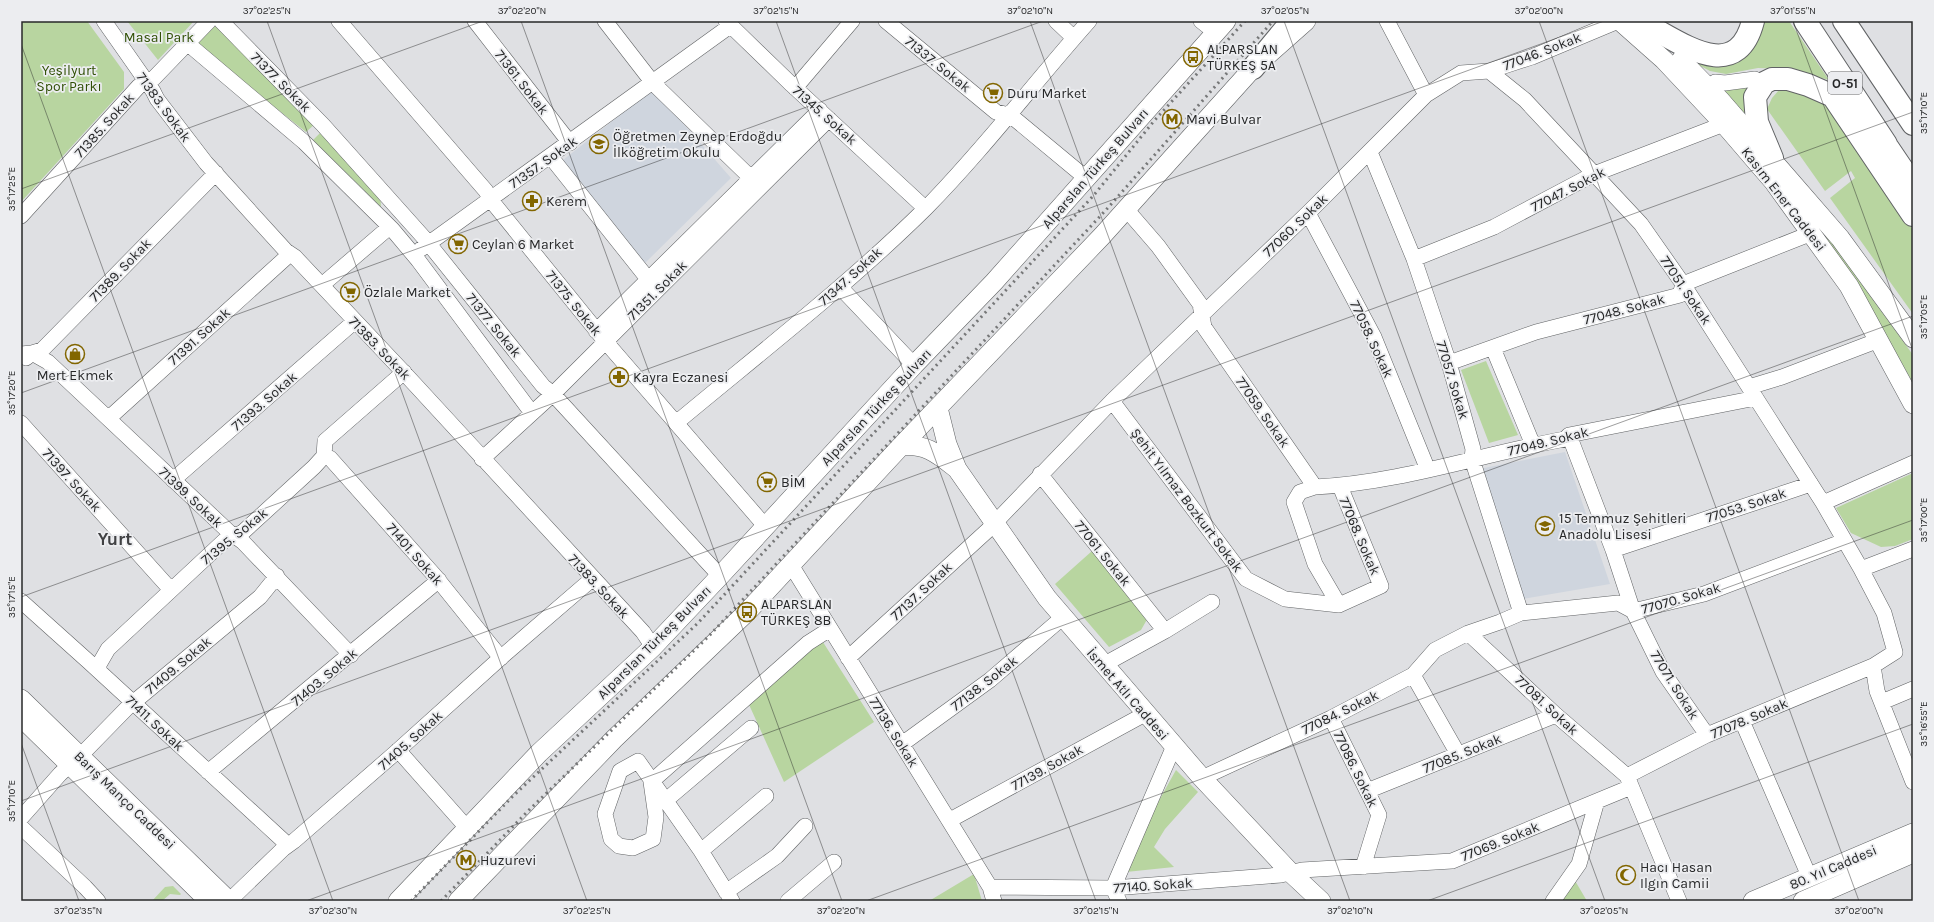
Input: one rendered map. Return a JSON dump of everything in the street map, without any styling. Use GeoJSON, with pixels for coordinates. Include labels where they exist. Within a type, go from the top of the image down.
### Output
{"type":"FeatureCollection","features":[{"type":"Feature","properties":{"kind":"highway"},"geometry":{"type":"LineString","coordinates":[[1253,68],[1292,21]]}},
{"type":"Feature","properties":{"kind":"highway"},"geometry":{"type":"LineString","coordinates":[[1642,22],[1697,52],[1713,56],[1728,54],[1740,47],[1750,34],[1753,21]]}},
{"type":"Feature","properties":{"kind":"highway","name":"O-51"},"geometry":{"type":"LineString","coordinates":[[1805,21],[1913,185]]}},
{"type":"Feature","properties":{"kind":"highway","name":"O-51"},"geometry":{"type":"LineString","coordinates":[[1844,21],[1912,124]]}},
{"type":"Feature","properties":{"kind":"highway"},"geometry":{"type":"LineString","coordinates":[[1772,158],[1756,122],[1755,97],[1764,83],[1772,79],[1788,79],[1808,85],[1833,96],[1913,215]]}},
{"type":"Feature","properties":{"kind":"main road"},"geometry":{"type":"LineString","coordinates":[[458,901],[614,739],[747,612],[1126,209],[1253,68],[1306,21]]}},
{"type":"Feature","properties":{"kind":"main road","name":"Kasım Ener Caddesi"},"geometry":{"type":"LineString","coordinates":[[1619,21],[1664,60],[1724,124],[1773,180],[1817,225],[1840,238],[1913,338]]}},
{"type":"Feature","properties":{"kind":"main road","name":"Kasım Ener Caddesi"},"geometry":{"type":"LineString","coordinates":[[1642,22],[1710,90],[1772,158],[1817,225],[1913,404]]}},
{"type":"Feature","properties":{"kind":"main road","name":"Alparslan Türkeş Bulvarı"},"geometry":{"type":"LineString","coordinates":[[398,901],[539,753],[653,647],[766,527],[914,365],[994,282],[1086,178],[1214,25]]}},
{"type":"Feature","properties":{"kind":"main road"},"geometry":{"type":"LineString","coordinates":[[1817,225],[1828,232],[1913,350]]}},
{"type":"Feature","properties":{"kind":"main road"},"geometry":{"type":"LineString","coordinates":[[1817,225],[1822,236],[1856,286],[1913,390]]}},
{"type":"Feature","properties":{"kind":"main road"},"geometry":{"type":"LineString","coordinates":[[938,408],[947,444],[957,469]]}},
{"type":"Feature","properties":{"kind":"main road"},"geometry":{"type":"LineString","coordinates":[[902,446],[909,445],[933,451],[957,469]]}},
{"type":"Feature","properties":{"kind":"main road","name":"İsmet Atlı Caddesi"},"geometry":{"type":"LineString","coordinates":[[957,469],[1062,618],[1202,778],[1291,873],[1321,901]]}},
{"type":"Feature","properties":{"kind":"main road","name":"Barış Manço Caddesi"},"geometry":{"type":"LineString","coordinates":[[21,698],[76,761],[209,901]]}},
{"type":"Feature","properties":{"kind":"main road","name":"Barış Manço Caddesi"},"geometry":{"type":"LineString","coordinates":[[21,717],[76,761],[229,901]]}},
{"type":"Feature","properties":{"kind":"main road","name":"80. Yıl Caddesi"},"geometry":{"type":"LineString","coordinates":[[1753,901],[1913,833]]}},
{"type":"Feature","properties":{"kind":"main road","name":"80. Yıl Caddesi"},"geometry":{"type":"LineString","coordinates":[[1808,900],[1913,853]]}},
{"type":"Feature","properties":{"kind":"street","name":"71383. Sokak"},"geometry":{"type":"LineString","coordinates":[[104,21],[162,105],[216,173],[290,254],[322,285],[404,372],[482,459],[642,632],[653,647]]}},
{"type":"Feature","properties":{"kind":"street","name":"71385. Sokak"},"geometry":{"type":"LineString","coordinates":[[21,216],[139,86],[154,78],[208,21]]}},
{"type":"Feature","properties":{"kind":"street","name":"71377. Sokak"},"geometry":{"type":"LineString","coordinates":[[221,21],[323,124],[429,243],[543,386],[553,394],[720,576]]}},
{"type":"Feature","properties":{"kind":"street","name":"71375. Sokak"},"geometry":{"type":"LineString","coordinates":[[339,21],[486,191],[490,199],[601,336],[766,527]]}},
{"type":"Feature","properties":{"kind":"street","name":"71361. Sokak"},"geometry":{"type":"LineString","coordinates":[[475,21],[570,143]]}},
{"type":"Feature","properties":{"kind":"street"},"geometry":{"type":"LineString","coordinates":[[605,21],[653,83],[751,178]]}},
{"type":"Feature","properties":{"kind":"street"},"geometry":{"type":"LineString","coordinates":[[795,88],[852,21]]}},
{"type":"Feature","properties":{"kind":"street","name":"71337. Sokak"},"geometry":{"type":"LineString","coordinates":[[886,21],[996,112],[1010,115],[1086,178]]}},
{"type":"Feature","properties":{"kind":"street"},"geometry":{"type":"LineString","coordinates":[[1056,21],[1074,38]]}},
{"type":"Feature","properties":{"kind":"street","name":"71347. Sokak"},"geometry":{"type":"LineString","coordinates":[[676,424],[840,287],[926,208],[1010,115],[1089,21]]}},
{"type":"Feature","properties":{"kind":"street"},"geometry":{"type":"LineString","coordinates":[[1387,21],[1426,95]]}},
{"type":"Feature","properties":{"kind":"street","name":"77046. Sokak"},"geometry":{"type":"LineString","coordinates":[[1489,71],[1532,57],[1619,21]]}},
{"type":"Feature","properties":{"kind":"street","name":"71357. Sokak"},"geometry":{"type":"LineString","coordinates":[[414,255],[653,83],[728,24]]}},
{"type":"Feature","properties":{"kind":"street","name":"71345. Sokak"},"geometry":{"type":"LineString","coordinates":[[728,24],[795,88],[926,208]]}},
{"type":"Feature","properties":{"kind":"street","name":"71377. Sokak"},"geometry":{"type":"LineString","coordinates":[[187,43],[304,142],[392,229],[414,255],[532,413]]}},
{"type":"Feature","properties":{"kind":"street","name":"77060. Sokak"},"geometry":{"type":"LineString","coordinates":[[1040,474],[1112,401],[1308,213],[1426,95],[1461,73],[1489,71]]}},
{"type":"Feature","properties":{"kind":"street","name":"77051. Sokak"},"geometry":{"type":"LineString","coordinates":[[1489,71],[1525,100],[1641,224],[1683,284],[1753,392],[1811,484],[1861,569]]}},
{"type":"Feature","properties":{"kind":"street"},"geometry":{"type":"LineString","coordinates":[[1715,82],[1725,83],[1755,79]]}},
{"type":"Feature","properties":{"kind":"street","name":"71351. Sokak"},"geometry":{"type":"LineString","coordinates":[[482,459],[553,394],[648,279],[751,178],[825,115]]}},
{"type":"Feature","properties":{"kind":"street","name":"71351. Sokak"},"geometry":{"type":"LineString","coordinates":[[601,336],[825,115]]}},
{"type":"Feature","properties":{"kind":"street"},"geometry":{"type":"LineString","coordinates":[[304,142],[323,124]]}},
{"type":"Feature","properties":{"kind":"street","name":"77047. Sokak"},"geometry":{"type":"LineString","coordinates":[[1414,259],[1494,227],[1594,174],[1724,124]]}},
{"type":"Feature","properties":{"kind":"street","name":"77057. Sokak"},"geometry":{"type":"LineString","coordinates":[[1370,152],[1414,259],[1449,363],[1474,450],[1472,459],[1521,613]]}},
{"type":"Feature","properties":{"kind":"street"},"geometry":{"type":"LineString","coordinates":[[550,156],[648,279]]}},
{"type":"Feature","properties":{"kind":"street","name":"71389. Sokak"},"geometry":{"type":"LineString","coordinates":[[25,356],[42,350],[216,173]]}},
{"type":"Feature","properties":{"kind":"street","name":"77059. Sokak"},"geometry":{"type":"LineString","coordinates":[[1126,209],[1158,246],[1200,304],[1204,327],[1315,487]]}},
{"type":"Feature","properties":{"kind":"street","name":"77058. Sokak"},"geometry":{"type":"LineString","coordinates":[[1308,213],[1374,337],[1428,470]]}},
{"type":"Feature","properties":{"kind":"street","name":"77048. Sokak"},"geometry":{"type":"LineString","coordinates":[[1449,363],[1536,332],[1680,295],[1683,284],[1817,225]]}},
{"type":"Feature","properties":{"kind":"street"},"geometry":{"type":"LineString","coordinates":[[322,285],[386,230],[392,229]]}},
{"type":"Feature","properties":{"kind":"street","name":"71391. Sokak"},"geometry":{"type":"LineString","coordinates":[[109,418],[290,254]]}},
{"type":"Feature","properties":{"kind":"street"},"geometry":{"type":"LineString","coordinates":[[840,287],[914,365]]}},
{"type":"Feature","properties":{"kind":"street","name":"71393. Sokak"},"geometry":{"type":"LineString","coordinates":[[173,480],[355,321]]}},
{"type":"Feature","properties":{"kind":"street","name":"77049. Sokak"},"geometry":{"type":"LineString","coordinates":[[1340,486],[1428,470],[1753,392],[1782,377],[1879,340]]}},
{"type":"Feature","properties":{"kind":"street"},"geometry":{"type":"LineString","coordinates":[[1493,348],[1533,445]]}},
{"type":"Feature","properties":{"kind":"street","name":"71399. Sokak"},"geometry":{"type":"LineString","coordinates":[[25,356],[48,362],[173,480],[234,536],[243,542],[351,655]]}},
{"type":"Feature","properties":{"kind":"street"},"geometry":{"type":"LineString","coordinates":[[324,456],[325,441],[404,372]]}},
{"type":"Feature","properties":{"kind":"street","name":"Şehit Yılmaz Bozkurt Sokak"},"geometry":{"type":"LineString","coordinates":[[1112,401],[1246,579],[1284,599],[1339,605]]}},
{"type":"Feature","properties":{"kind":"street","name":"71397. Sokak"},"geometry":{"type":"LineString","coordinates":[[21,423],[172,590]]}},
{"type":"Feature","properties":{"kind":"street","name":"77071. Sokak"},"geometry":{"type":"LineString","coordinates":[[1569,435],[1613,550],[1633,611],[1663,672],[1707,735]]}},
{"type":"Feature","properties":{"kind":"street","name":"71395. Sokak"},"geometry":{"type":"LineString","coordinates":[[97,668],[108,649],[225,540],[243,532],[324,456]]}},
{"type":"Feature","properties":{"kind":"street","name":"71401. Sokak"},"geometry":{"type":"LineString","coordinates":[[324,456],[330,458],[439,580],[501,658]]}},
{"type":"Feature","properties":{"kind":"street"},"geometry":{"type":"LineString","coordinates":[[1822,503],[1913,463]]}},
{"type":"Feature","properties":{"kind":"street","name":"77137. Sokak"},"geometry":{"type":"LineString","coordinates":[[848,658],[994,523],[1040,474]]}},
{"type":"Feature","properties":{"kind":"street","name":"77061. Sokak"},"geometry":{"type":"LineString","coordinates":[[1040,474],[1165,630]]}},
{"type":"Feature","properties":{"kind":"street","name":"77053. Sokak"},"geometry":{"type":"LineString","coordinates":[[1613,550],[1811,484]]}},
{"type":"Feature","properties":{"kind":"street"},"geometry":{"type":"LineString","coordinates":[[1339,605],[1315,564],[1294,502],[1300,492],[1315,487],[1340,486]]}},
{"type":"Feature","properties":{"kind":"street","name":"77068. Sokak"},"geometry":{"type":"LineString","coordinates":[[1339,605],[1381,586],[1340,486]]}},
{"type":"Feature","properties":{"kind":"street","name":"77070. Sokak"},"geometry":{"type":"LineString","coordinates":[[1468,633],[1521,613],[1618,603],[1633,611],[1704,594],[1844,541]]}},
{"type":"Feature","properties":{"kind":"street"},"geometry":{"type":"LineString","coordinates":[[1861,569],[1913,549]]}},
{"type":"Feature","properties":{"kind":"street","name":"77136. Sokak"},"geometry":{"type":"LineString","coordinates":[[791,565],[950,820],[992,894]]}},
{"type":"Feature","properties":{"kind":"street","name":"77078. Sokak"},"geometry":{"type":"LineString","coordinates":[[1629,781],[1707,735],[1873,666],[1895,652],[1884,613],[1861,569]]}},
{"type":"Feature","properties":{"kind":"street","name":"71409. Sokak"},"geometry":{"type":"LineString","coordinates":[[21,818],[60,774],[76,761],[133,702],[260,597],[277,576]]}},
{"type":"Feature","properties":{"kind":"street","name":"71405. Sokak"},"geometry":{"type":"LineString","coordinates":[[229,901],[288,845],[592,579]]}},
{"type":"Feature","properties":{"kind":"street","name":"71403. Sokak"},"geometry":{"type":"LineString","coordinates":[[208,772],[351,655],[439,580]]}},
{"type":"Feature","properties":{"kind":"street","name":"71411. Sokak"},"geometry":{"type":"LineString","coordinates":[[21,601],[97,668],[288,845]]}},
{"type":"Feature","properties":{"kind":"street"},"geometry":{"type":"LineString","coordinates":[[1103,665],[1212,602]]}},
{"type":"Feature","properties":{"kind":"street","name":"77138. Sokak"},"geometry":{"type":"LineString","coordinates":[[902,744],[990,680],[1062,618]]}},
{"type":"Feature","properties":{"kind":"street"},"geometry":{"type":"LineString","coordinates":[[651,782],[808,643],[830,629]]}},
{"type":"Feature","properties":{"kind":"street","name":"77084. Sokak"},"geometry":{"type":"LineString","coordinates":[[1202,778],[1331,718],[1413,675],[1435,650],[1468,633]]}},
{"type":"Feature","properties":{"kind":"street","name":"77081. Sokak"},"geometry":{"type":"LineString","coordinates":[[1468,633],[1629,781]]}},
{"type":"Feature","properties":{"kind":"street"},"geometry":{"type":"LineString","coordinates":[[1873,666],[1877,691],[1913,782]]}},
{"type":"Feature","properties":{"kind":"street"},"geometry":{"type":"LineString","coordinates":[[1413,675],[1458,754]]}},
{"type":"Feature","properties":{"kind":"street"},"geometry":{"type":"LineString","coordinates":[[1882,702],[1913,689]]}},
{"type":"Feature","properties":{"kind":"street","name":"77139. Sokak"},"geometry":{"type":"LineString","coordinates":[[950,820],[1145,714]]}},
{"type":"Feature","properties":{"kind":"street","name":"77085. Sokak"},"geometry":{"type":"LineString","coordinates":[[1367,791],[1556,714]]}},
{"type":"Feature","properties":{"kind":"street","name":"77086. Sokak"},"geometry":{"type":"LineString","coordinates":[[1331,718],[1379,815],[1363,866]]}},
{"type":"Feature","properties":{"kind":"street"},"geometry":{"type":"LineString","coordinates":[[1742,721],[1809,876]]}},
{"type":"Feature","properties":{"kind":"street"},"geometry":{"type":"LineString","coordinates":[[665,801],[751,728]]}},
{"type":"Feature","properties":{"kind":"street"},"geometry":{"type":"LineString","coordinates":[[1116,894],[1174,746]]}},
{"type":"Feature","properties":{"kind":"street"},"geometry":{"type":"LineString","coordinates":[[398,750],[468,829]]}},
{"type":"Feature","properties":{"kind":"street"},"geometry":{"type":"LineString","coordinates":[[651,782],[656,817],[653,839],[633,848],[619,846],[611,839],[605,814],[620,771],[638,761],[651,782],[701,851],[729,896],[777,856],[805,826]]}},
{"type":"Feature","properties":{"kind":"street"},"geometry":{"type":"LineString","coordinates":[[1629,781],[1679,901]]}},
{"type":"Feature","properties":{"kind":"street","name":"77069. Sokak"},"geometry":{"type":"LineString","coordinates":[[1291,873],[1302,870],[1452,861],[1597,801],[1629,781]]}},
{"type":"Feature","properties":{"kind":"street"},"geometry":{"type":"LineString","coordinates":[[701,851],[766,796]]}},
{"type":"Feature","properties":{"kind":"street"},"geometry":{"type":"LineString","coordinates":[[1553,901],[1579,864],[1597,801]]}},
{"type":"Feature","properties":{"kind":"street"},"geometry":{"type":"LineString","coordinates":[[21,827],[96,900]]}},
{"type":"Feature","properties":{"kind":"street"},"geometry":{"type":"LineString","coordinates":[[788,901],[834,862]]}},
{"type":"Feature","properties":{"kind":"street","name":"77140. Sokak"},"geometry":{"type":"LineString","coordinates":[[992,894],[1116,894],[1281,876],[1291,873]]}},
{"type":"Feature","properties":{"kind":"shaded area"},"geometry":{"type":"Polygon","coordinates":[[[653,89],[731,178],[644,264],[563,160],[653,89]]]}},
{"type":"Feature","properties":{"kind":"shaded area","name":"15 Temmuz Şehitleri Anadolu Lisesi"},"geometry":{"type":"Polygon","coordinates":[[[1565,452],[1610,584],[1523,599],[1479,469],[1565,452]]]}},
{"type":"Feature","properties":{"kind":"green space","name":"Yeşilyurt Spor Parkı"},"geometry":{"type":"Polygon","coordinates":[[[21,21],[87,21],[124,72],[124,89],[21,202],[21,21]]]}},
{"type":"Feature","properties":{"kind":"green space","name":"Masal Park"},"geometry":{"type":"Polygon","coordinates":[[[127,21],[194,21],[158,60],[127,21]]]}},
{"type":"Feature","properties":{"kind":"green space"},"geometry":{"type":"Polygon","coordinates":[[[1632,21],[1808,209],[1913,355],[1913,383],[1856,283],[1632,21]]]}},
{"type":"Feature","properties":{"kind":"green space"},"geometry":{"type":"Polygon","coordinates":[[[1759,21],[1789,21],[1829,80],[1789,69],[1758,68],[1726,74],[1710,71],[1691,61],[1707,65],[1721,65],[1749,54],[1759,21]]]}},
{"type":"Feature","properties":{"kind":"green space"},"geometry":{"type":"Polygon","coordinates":[[[218,23],[315,124],[306,132],[196,45],[218,23]]]}},
{"type":"Feature","properties":{"kind":"green space"},"geometry":{"type":"Polygon","coordinates":[[[1749,88],[1747,120],[1720,89],[1749,88]]]}},
{"type":"Feature","properties":{"kind":"green space"},"geometry":{"type":"Polygon","coordinates":[[[1779,90],[1794,91],[1819,101],[1838,116],[1913,230],[1913,314],[1830,198],[1855,178],[1851,171],[1825,191],[1767,109],[1772,98],[1779,90]]]}},
{"type":"Feature","properties":{"kind":"green space"},"geometry":{"type":"Polygon","coordinates":[[[322,131],[380,192],[381,207],[313,140],[322,131]]]}},
{"type":"Feature","properties":{"kind":"green space"},"geometry":{"type":"Polygon","coordinates":[[[1486,361],[1518,435],[1489,443],[1461,370],[1486,361]]]}},
{"type":"Feature","properties":{"kind":"green space"},"geometry":{"type":"Polygon","coordinates":[[[1913,473],[1913,539],[1895,546],[1881,547],[1851,533],[1836,508],[1913,473]]]}},
{"type":"Feature","properties":{"kind":"green space"},"geometry":{"type":"Polygon","coordinates":[[[1092,551],[1149,616],[1141,630],[1109,647],[1055,584],[1092,551]]]}},
{"type":"Feature","properties":{"kind":"green space"},"geometry":{"type":"Polygon","coordinates":[[[821,639],[874,722],[784,782],[746,698],[821,639]]]}},
{"type":"Feature","properties":{"kind":"green space"},"geometry":{"type":"Polygon","coordinates":[[[1176,770],[1198,792],[1165,829],[1154,847],[1174,867],[1126,872],[1123,865],[1176,770]]]}},
{"type":"Feature","properties":{"kind":"green space"},"geometry":{"type":"Polygon","coordinates":[[[974,874],[982,901],[929,901],[974,874]]]}},
{"type":"Feature","properties":{"kind":"green space"},"geometry":{"type":"Polygon","coordinates":[[[1574,879],[1587,901],[1556,901],[1574,879]]]}},
{"type":"Feature","properties":{"kind":"green space"},"geometry":{"type":"Polygon","coordinates":[[[173,886],[181,894],[180,895],[170,894],[162,901],[152,901],[165,887],[173,886]]]}},
{"type":"Feature","properties":{"kind":"railway"},"geometry":{"type":"LineString","coordinates":[[411,901],[513,796],[698,623],[1094,195],[1154,121],[1245,21]]}},
{"type":"Feature","properties":{"kind":"railway"},"geometry":{"type":"LineString","coordinates":[[441,901],[528,811],[709,636],[1105,211],[1273,21]]}},
{"type":"Feature","properties":{"kind":"place","name":"ALPARSLAN TÜRKEŞ 5A"},"geometry":{"type":"Point","coordinates":[1193,57]}},
{"type":"Feature","properties":{"kind":"place","name":"Duru Market"},"geometry":{"type":"Point","coordinates":[993,93]}},
{"type":"Feature","properties":{"kind":"place","name":"Mavi Bulvar"},"geometry":{"type":"Point","coordinates":[1172,119]}},
{"type":"Feature","properties":{"kind":"place","name":"Öğretmen Zeynep Erdoğdu İlköğretim Okulu"},"geometry":{"type":"Point","coordinates":[599,144]}},
{"type":"Feature","properties":{"kind":"place","name":"Kerem"},"geometry":{"type":"Point","coordinates":[532,201]}},
{"type":"Feature","properties":{"kind":"place","name":"Ceylan 6 Market"},"geometry":{"type":"Point","coordinates":[458,244]}},
{"type":"Feature","properties":{"kind":"place","name":"Özlale Market"},"geometry":{"type":"Point","coordinates":[350,292]}},
{"type":"Feature","properties":{"kind":"place","name":"Mert Ekmek"},"geometry":{"type":"Point","coordinates":[75,354]}},
{"type":"Feature","properties":{"kind":"place","name":"Kayra Eczanesi"},"geometry":{"type":"Point","coordinates":[619,377]}},
{"type":"Feature","properties":{"kind":"place","name":"BİM"},"geometry":{"type":"Point","coordinates":[767,482]}},
{"type":"Feature","properties":{"kind":"place","name":"15 Temmuz Şehitleri Anadolu Lisesi"},"geometry":{"type":"Point","coordinates":[1545,526]}},
{"type":"Feature","properties":{"kind":"place","name":"ALPARSLAN TÜRKEŞ 8B"},"geometry":{"type":"Point","coordinates":[747,612]}},
{"type":"Feature","properties":{"kind":"place","name":"Huzurevi"},"geometry":{"type":"Point","coordinates":[466,860]}},
{"type":"Feature","properties":{"kind":"place","name":"Hacı Hasan Ilgın Camii"},"geometry":{"type":"Point","coordinates":[1626,875]}},
{"type":"Feature","properties":{"kind":"district","name":"Yurt"},"geometry":{"type":"Point","coordinates":[115,539]}}]}
